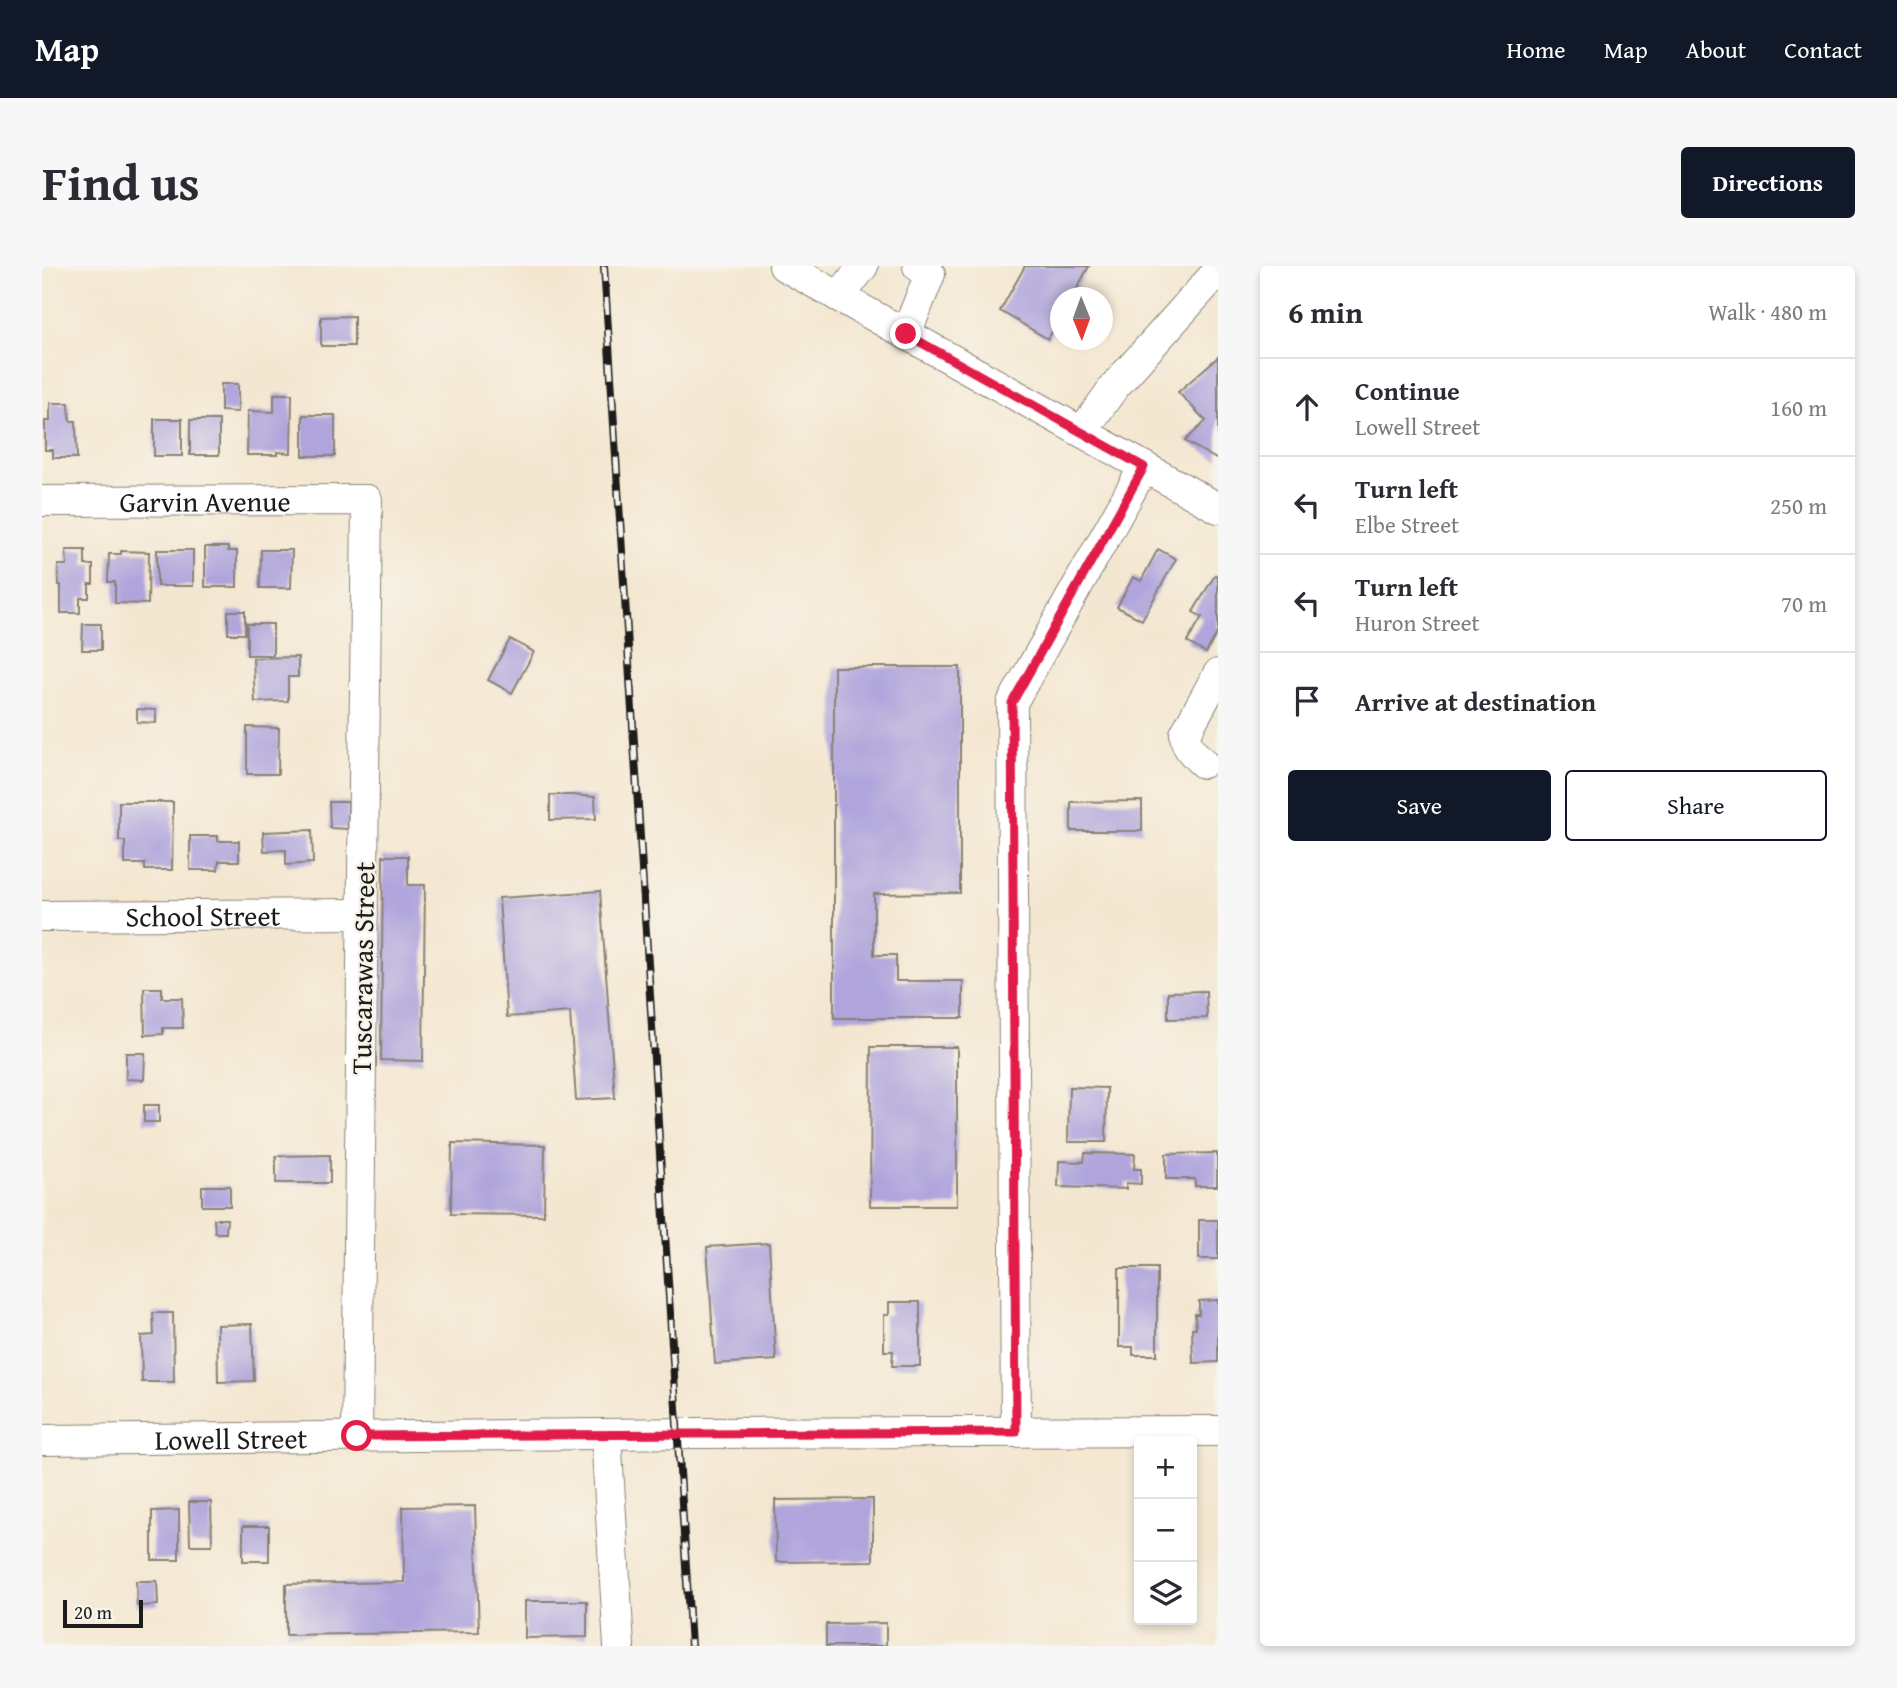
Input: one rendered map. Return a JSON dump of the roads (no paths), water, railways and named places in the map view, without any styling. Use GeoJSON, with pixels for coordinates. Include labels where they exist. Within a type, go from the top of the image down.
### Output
{"type":"FeatureCollection","features":[{"type":"Feature","properties":{"kind":"street"},"geometry":{"type":"LineString","coordinates":[[784,266],[1218,508]]}},
{"type":"Feature","properties":{"kind":"street"},"geometry":{"type":"LineString","coordinates":[[839,297],[863,266]]}},
{"type":"Feature","properties":{"kind":"street"},"geometry":{"type":"LineString","coordinates":[[906,334],[930,274],[918,266]]}},
{"type":"Feature","properties":{"kind":"street"},"geometry":{"type":"LineString","coordinates":[[1082,432],[1114,387],[1218,271]]}},
{"type":"Feature","properties":{"kind":"street"},"geometry":{"type":"LineString","coordinates":[[1016,1432],[1012,703],[1144,467]]}},
{"type":"Feature","properties":{"kind":"street","name":"Garvin Avenue"},"geometry":{"type":"LineString","coordinates":[[42,501],[367,500]]}},
{"type":"Feature","properties":{"kind":"street","name":"Tuscarawas Street"},"geometry":{"type":"LineString","coordinates":[[357,1436],[367,500]]}},
{"type":"Feature","properties":{"kind":"street"},"geometry":{"type":"LineString","coordinates":[[1203,763],[1190,750],[1185,734],[1218,674]]}},
{"type":"Feature","properties":{"kind":"street","name":"School Street"},"geometry":{"type":"LineString","coordinates":[[42,916],[363,914]]}},
{"type":"Feature","properties":{"kind":"street","name":"Lowell Street"},"geometry":{"type":"LineString","coordinates":[[42,1440],[1218,1431]]}},
{"type":"Feature","properties":{"kind":"street"},"geometry":{"type":"LineString","coordinates":[[606,1434],[619,1646]]}},
{"type":"Feature","properties":{"kind":"railway"},"geometry":{"type":"LineString","coordinates":[[604,266],[691,1646]]}}]}
